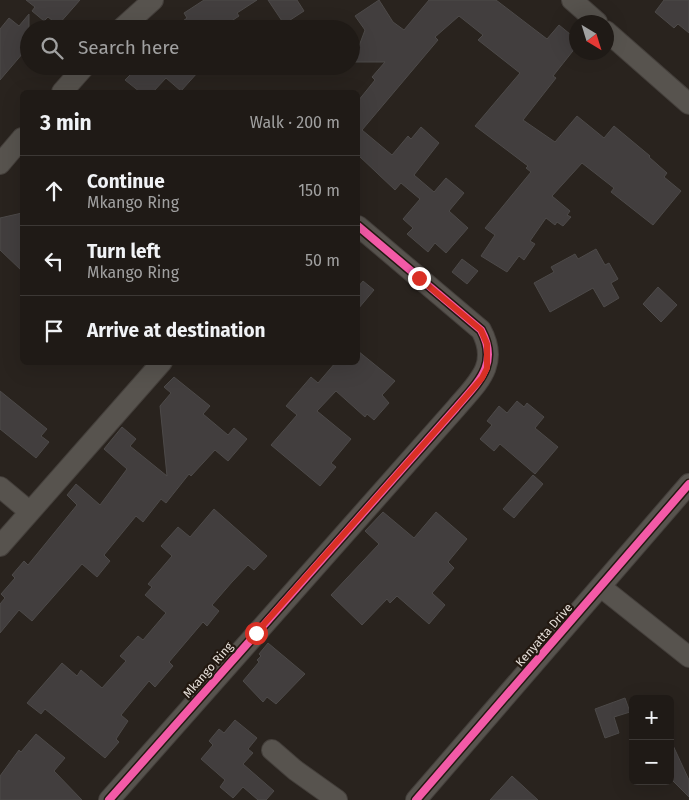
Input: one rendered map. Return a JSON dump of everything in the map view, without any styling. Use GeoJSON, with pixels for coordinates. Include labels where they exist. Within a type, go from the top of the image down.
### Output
{"type":"FeatureCollection","features":[{"type":"Feature","properties":{"kind":"street"},"geometry":{"type":"LineString","coordinates":[[131,20],[153,0]]}},
{"type":"Feature","properties":{"kind":"street"},"geometry":{"type":"LineString","coordinates":[[572,0],[589,15]]}},
{"type":"Feature","properties":{"kind":"street"},"geometry":{"type":"LineString","coordinates":[[614,38],[689,104]]}},
{"type":"Feature","properties":{"kind":"street"},"geometry":{"type":"LineString","coordinates":[[64,90],[77,75]]}},
{"type":"Feature","properties":{"kind":"street"},"geometry":{"type":"LineString","coordinates":[[0,164],[20,140]]}},
{"type":"Feature","properties":{"kind":"street","name":"Mkango Ring"},"geometry":{"type":"LineString","coordinates":[[109,800],[456,408],[482,378],[487,368],[488,351],[481,330],[360,228]]}},
{"type":"Feature","properties":{"kind":"street"},"geometry":{"type":"LineString","coordinates":[[0,546],[159,365]]}},
{"type":"Feature","properties":{"kind":"street","name":"Kenyatta Drive"},"geometry":{"type":"LineString","coordinates":[[416,800],[689,484]]}},
{"type":"Feature","properties":{"kind":"street"},"geometry":{"type":"LineString","coordinates":[[0,487],[30,512]]}},
{"type":"Feature","properties":{"kind":"street"},"geometry":{"type":"LineString","coordinates":[[601,587],[689,657]]}},
{"type":"Feature","properties":{"kind":"street"},"geometry":{"type":"LineString","coordinates":[[272,750],[295,770],[337,800]]}},
{"type":"Feature","properties":{"kind":"building"},"geometry":{"type":"Polygon","coordinates":[[[26,0],[80,0],[62,20],[52,20],[48,17],[43,20],[32,11],[35,7],[26,0]]]}},
{"type":"Feature","properties":{"kind":"building"},"geometry":{"type":"Polygon","coordinates":[[[204,0],[257,0],[237,13],[239,16],[233,20],[184,20],[187,18],[184,13],[204,0]]]}},
{"type":"Feature","properties":{"kind":"building"},"geometry":{"type":"Polygon","coordinates":[[[268,0],[297,0],[304,11],[290,20],[281,20],[268,0]]]}},
{"type":"Feature","properties":{"kind":"building"},"geometry":{"type":"Polygon","coordinates":[[[379,0],[393,22],[404,30],[429,0],[496,0],[547,39],[559,25],[569,33],[569,56],[553,76],[556,78],[523,120],[555,142],[577,116],[604,138],[614,126],[650,156],[667,173],[664,177],[681,191],[653,225],[611,192],[614,188],[582,163],[552,196],[570,211],[567,215],[571,217],[563,226],[557,222],[555,225],[546,218],[530,241],[535,244],[524,260],[519,256],[507,272],[481,256],[495,235],[485,228],[531,172],[526,168],[528,166],[475,126],[520,73],[478,40],[483,35],[459,16],[435,37],[438,40],[362,130],[392,155],[408,136],[411,139],[421,127],[439,143],[414,175],[434,192],[446,178],[464,193],[449,211],[468,228],[446,253],[435,243],[428,252],[407,234],[413,228],[403,219],[420,199],[401,183],[395,190],[360,157],[360,99],[375,80],[372,77],[385,62],[360,62],[360,43],[365,30],[360,20],[355,16],[379,0]]]}},
{"type":"Feature","properties":{"kind":"building"},"geometry":{"type":"Polygon","coordinates":[[[664,0],[689,0],[689,33],[678,24],[674,28],[655,12],[664,0]]]}},
{"type":"Feature","properties":{"kind":"building"},"geometry":{"type":"Polygon","coordinates":[[[9,18],[19,26],[20,25],[20,57],[0,80],[0,29],[9,18]]]}},
{"type":"Feature","properties":{"kind":"building"},"geometry":{"type":"Polygon","coordinates":[[[130,75],[195,75],[182,90],[166,78],[155,90],[138,90],[125,80],[130,75]]]}},
{"type":"Feature","properties":{"kind":"building"},"geometry":{"type":"Polygon","coordinates":[[[20,213],[20,269],[0,250],[0,218],[20,213]]]}},
{"type":"Feature","properties":{"kind":"building"},"geometry":{"type":"Polygon","coordinates":[[[596,249],[605,265],[609,263],[618,279],[611,283],[619,298],[604,307],[593,288],[550,312],[534,283],[554,272],[551,267],[575,254],[578,259],[596,249]]]}},
{"type":"Feature","properties":{"kind":"building"},"geometry":{"type":"Polygon","coordinates":[[[462,259],[478,271],[467,284],[452,272],[462,259]]]}},
{"type":"Feature","properties":{"kind":"building"},"geometry":{"type":"Polygon","coordinates":[[[363,281],[374,290],[360,307],[360,285],[363,281]]]}},
{"type":"Feature","properties":{"kind":"building"},"geometry":{"type":"Polygon","coordinates":[[[658,287],[677,305],[661,322],[643,304],[658,287]]]}},
{"type":"Feature","properties":{"kind":"building"},"geometry":{"type":"Polygon","coordinates":[[[360,353],[395,381],[382,395],[389,403],[374,420],[367,414],[365,417],[336,391],[317,411],[351,439],[331,463],[336,467],[320,486],[271,445],[297,415],[286,406],[311,377],[318,383],[333,365],[360,365],[360,353]]]}},
{"type":"Feature","properties":{"kind":"building"},"geometry":{"type":"Polygon","coordinates":[[[174,377],[210,406],[203,414],[228,435],[234,428],[247,439],[228,461],[215,450],[191,476],[189,474],[166,503],[161,499],[143,522],[136,516],[104,555],[110,561],[97,577],[82,564],[32,621],[19,610],[0,633],[0,604],[5,598],[1,594],[15,578],[12,575],[24,561],[28,565],[77,505],[67,495],[76,484],[100,505],[127,469],[104,449],[122,427],[136,439],[130,446],[167,476],[160,406],[171,393],[164,387],[174,377]]]}},
{"type":"Feature","properties":{"kind":"building"},"geometry":{"type":"Polygon","coordinates":[[[0,391],[47,429],[41,436],[49,442],[36,458],[0,429],[0,391]]]}},
{"type":"Feature","properties":{"kind":"building"},"geometry":{"type":"Polygon","coordinates":[[[517,401],[524,407],[527,403],[544,417],[535,428],[558,447],[535,474],[500,444],[494,451],[480,439],[492,425],[487,421],[499,406],[507,413],[517,401]]]}},
{"type":"Feature","properties":{"kind":"building"},"geometry":{"type":"Polygon","coordinates":[[[533,475],[543,484],[514,518],[503,509],[533,475]]]}},
{"type":"Feature","properties":{"kind":"building"},"geometry":{"type":"Polygon","coordinates":[[[214,509],[267,556],[254,570],[248,565],[232,582],[212,605],[219,611],[207,626],[203,622],[169,662],[173,666],[155,687],[149,681],[121,715],[128,721],[116,739],[119,742],[105,758],[45,709],[41,714],[27,703],[62,663],[77,676],[81,670],[102,688],[126,661],[120,656],[138,636],[143,640],[166,613],[145,595],[152,587],[148,584],[172,556],[161,546],[178,527],[190,537],[214,509]]]}},
{"type":"Feature","properties":{"kind":"building"},"geometry":{"type":"Polygon","coordinates":[[[383,512],[414,538],[436,512],[467,539],[448,562],[454,568],[432,593],[445,605],[429,624],[397,596],[390,603],[387,599],[362,625],[331,595],[379,544],[365,531],[383,512]]]}},
{"type":"Feature","properties":{"kind":"building"},"geometry":{"type":"Polygon","coordinates":[[[268,643],[305,674],[276,704],[267,697],[263,702],[243,681],[259,662],[257,660],[261,656],[259,654],[268,643]]]}},
{"type":"Feature","properties":{"kind":"building"},"geometry":{"type":"Polygon","coordinates":[[[625,698],[629,712],[614,717],[619,733],[605,738],[595,709],[625,698]]]}},
{"type":"Feature","properties":{"kind":"building"},"geometry":{"type":"Polygon","coordinates":[[[235,720],[257,738],[248,749],[253,753],[243,764],[274,791],[266,800],[258,800],[243,787],[233,798],[220,787],[225,780],[201,759],[213,745],[209,741],[219,729],[224,733],[235,720]]]}},
{"type":"Feature","properties":{"kind":"building"},"geometry":{"type":"Polygon","coordinates":[[[36,734],[65,758],[54,771],[82,800],[0,800],[0,776],[19,750],[21,752],[36,734]]]}},
{"type":"Feature","properties":{"kind":"building"},"geometry":{"type":"Polygon","coordinates":[[[674,748],[689,780],[689,797],[674,782],[674,748]]]}},
{"type":"Feature","properties":{"kind":"building"},"geometry":{"type":"Polygon","coordinates":[[[512,776],[538,800],[490,800],[512,776]]]}},
{"type":"Feature","properties":{"kind":"cycle path"},"geometry":{"type":"LineString","coordinates":[[109,800],[456,408],[484,373],[488,353],[481,330],[360,228]]}},
{"type":"Feature","properties":{"kind":"cycle path"},"geometry":{"type":"LineString","coordinates":[[416,800],[689,484]]}},
{"type":"Feature","properties":{"kind":"route"},"geometry":{"type":"LineString","coordinates":[[256,633],[456,408],[482,378],[487,368],[489,358],[487,344],[481,330],[419,278]]}}]}
